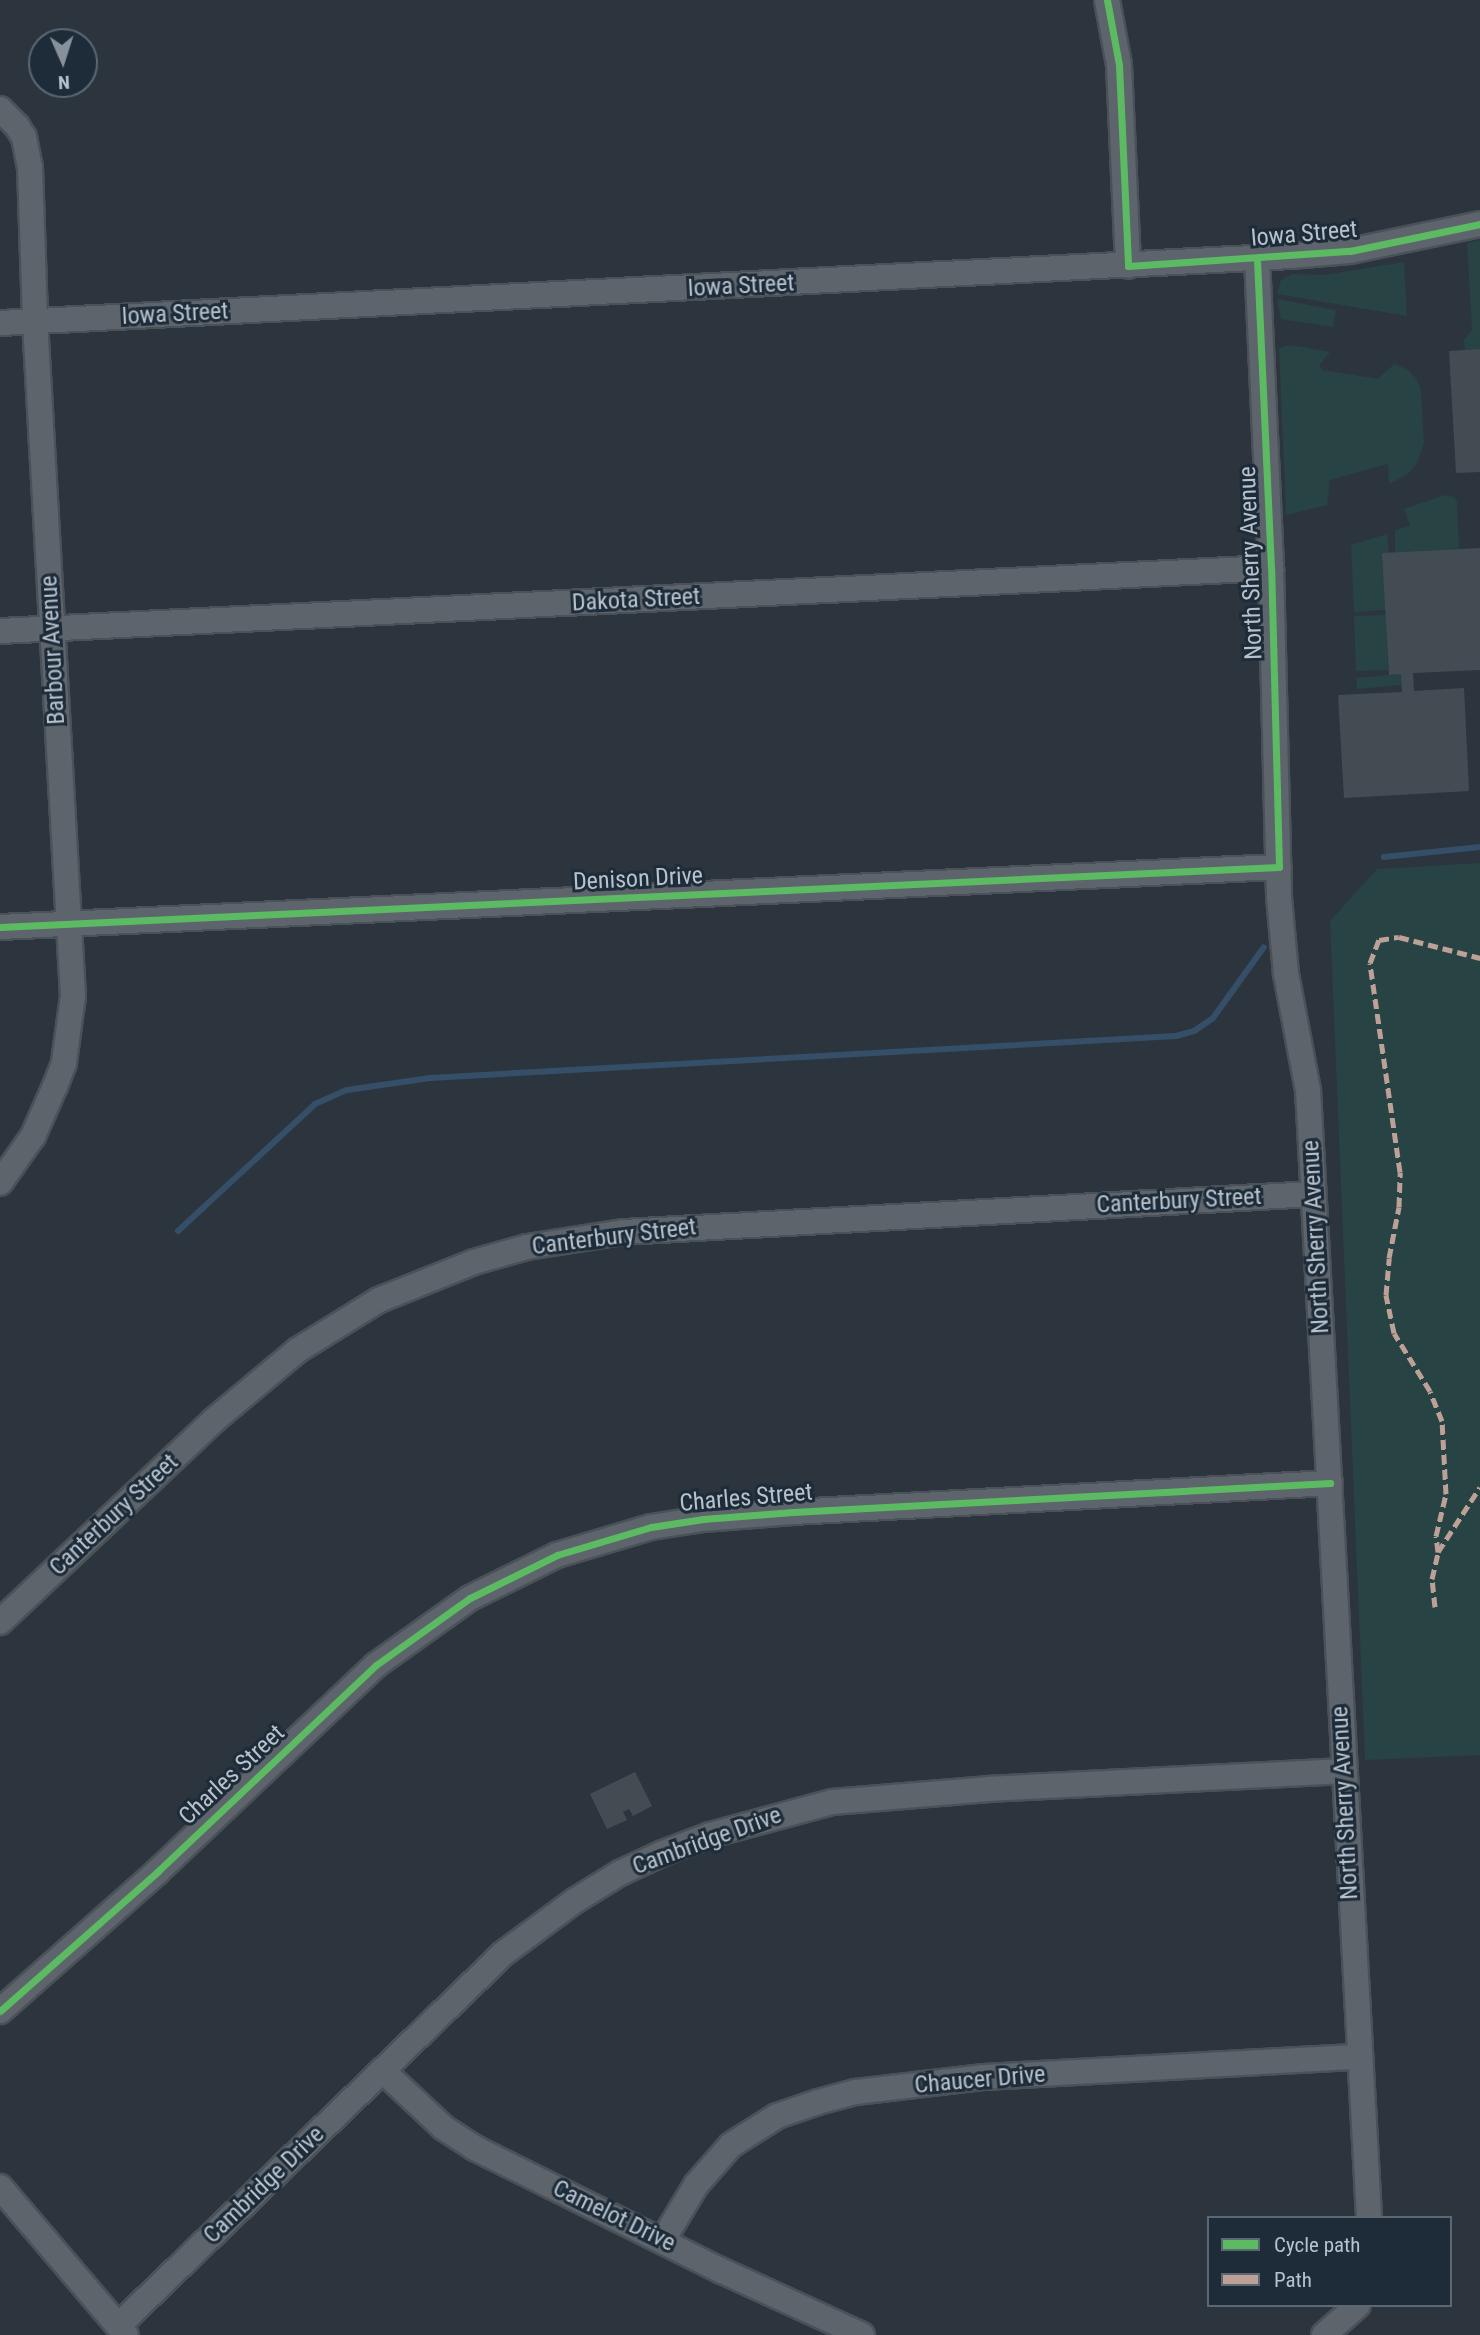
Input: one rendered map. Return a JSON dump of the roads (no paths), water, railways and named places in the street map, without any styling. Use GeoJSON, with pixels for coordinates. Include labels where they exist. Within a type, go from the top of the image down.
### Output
{"type":"FeatureCollection","features":[{"type":"Feature","properties":{"kind":"street"},"geometry":{"type":"LineString","coordinates":[[1107,0],[1119,65],[1128,266]]}},
{"type":"Feature","properties":{"kind":"street","name":"Barbour Avenue"},"geometry":{"type":"LineString","coordinates":[[0,109],[17,126],[23,137],[30,167],[35,321],[73,996],[64,1063],[33,1136],[0,1183]]}},
{"type":"Feature","properties":{"kind":"street","name":"Iowa Street"},"geometry":{"type":"LineString","coordinates":[[0,323],[1257,258],[1350,251],[1480,225]]}},
{"type":"Feature","properties":{"kind":"street","name":"North Sherry Avenue"},"geometry":{"type":"LineString","coordinates":[[1257,258],[1271,568],[1283,954],[1308,1090],[1369,2216]]}},
{"type":"Feature","properties":{"kind":"street","name":"Dakota Street"},"geometry":{"type":"LineString","coordinates":[[0,631],[1271,568]]}},
{"type":"Feature","properties":{"kind":"street","name":"Denison Drive"},"geometry":{"type":"LineString","coordinates":[[0,927],[1279,867]]}},
{"type":"Feature","properties":{"kind":"street","name":"Canterbury Street"},"geometry":{"type":"LineString","coordinates":[[0,1622],[214,1421],[298,1350],[379,1300],[474,1262],[527,1247],[636,1231],[1313,1194]]}},
{"type":"Feature","properties":{"kind":"street","name":"Charles Street"},"geometry":{"type":"LineString","coordinates":[[0,2011],[157,1872],[376,1665],[470,1598],[557,1555],[651,1527],[716,1518],[1330,1483]]}},
{"type":"Feature","properties":{"kind":"street","name":"Cambridge Drive"},"geometry":{"type":"LineString","coordinates":[[122,2330],[504,1953],[576,1900],[621,1873],[710,1835],[783,1812],[832,1802],[886,1796],[1343,1771]]}},
{"type":"Feature","properties":{"kind":"street","name":"Chaucer Drive"},"geometry":{"type":"LineString","coordinates":[[663,2240],[696,2185],[731,2145],[777,2116],[844,2095],[984,2077],[1359,2057]]}},
{"type":"Feature","properties":{"kind":"street","name":"Camelot Drive"},"geometry":{"type":"LineString","coordinates":[[383,2071],[444,2128],[475,2148],[720,2270],[863,2335]]}},
{"type":"Feature","properties":{"kind":"street"},"geometry":{"type":"LineString","coordinates":[[0,2187],[122,2330]]}},
{"type":"Feature","properties":{"kind":"street"},"geometry":{"type":"LineString","coordinates":[[1324,2335],[1355,2307]]}},
{"type":"Feature","properties":{"kind":"waterway"},"geometry":{"type":"LineString","coordinates":[[1384,857],[1480,847]]}},
{"type":"Feature","properties":{"kind":"waterway"},"geometry":{"type":"LineString","coordinates":[[178,1231],[315,1104],[347,1090],[430,1078],[1176,1036],[1194,1031],[1213,1018],[1264,947]]}}]}
